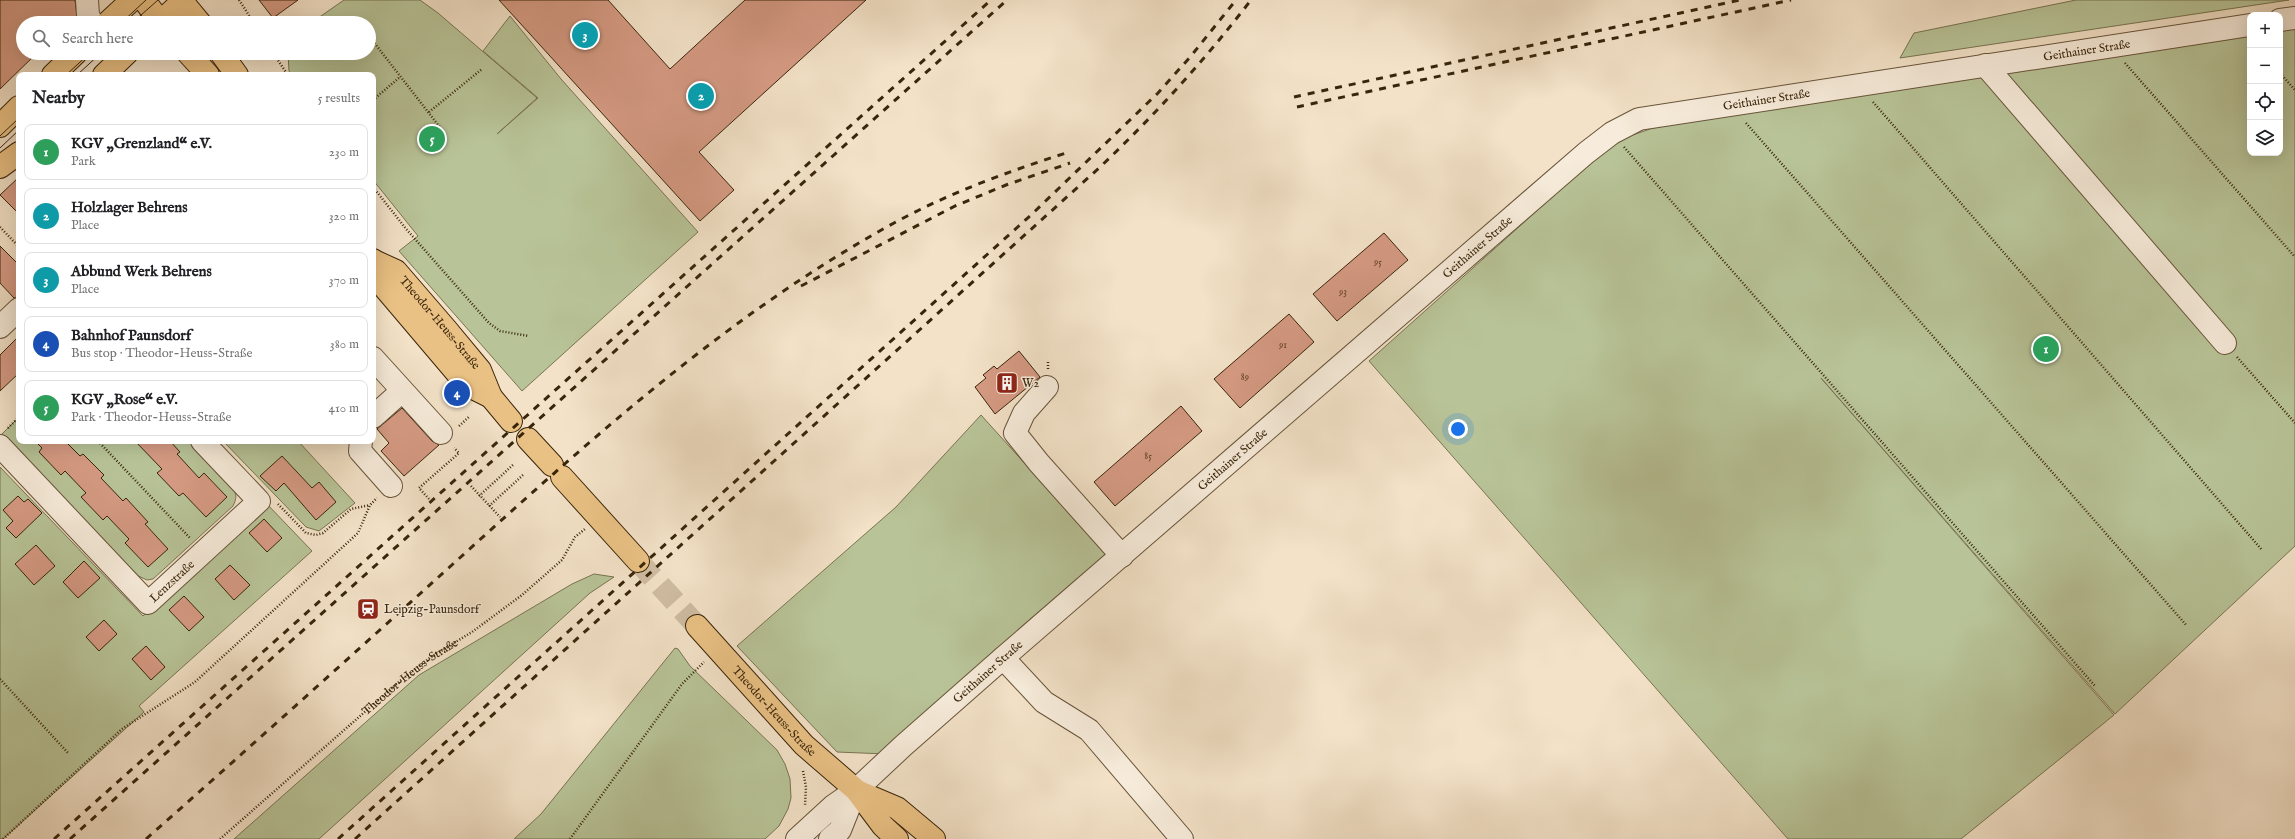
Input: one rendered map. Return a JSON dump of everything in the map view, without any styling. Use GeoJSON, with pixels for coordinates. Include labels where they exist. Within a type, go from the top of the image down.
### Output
{"type":"FeatureCollection","features":[{"type":"Feature","properties":{"kind":"main road"},"geometry":{"type":"LineString","coordinates":[[115,16],[132,0]]}},
{"type":"Feature","properties":{"kind":"main road"},"geometry":{"type":"LineString","coordinates":[[144,0],[155,16]]}},
{"type":"Feature","properties":{"kind":"main road"},"geometry":{"type":"LineString","coordinates":[[167,16],[183,0],[195,16]]}},
{"type":"Feature","properties":{"kind":"main road"},"geometry":{"type":"LineString","coordinates":[[56,72],[69,60]]}},
{"type":"Feature","properties":{"kind":"main road"},"geometry":{"type":"LineString","coordinates":[[107,72],[120,60]]}},
{"type":"Feature","properties":{"kind":"main road"},"geometry":{"type":"LineString","coordinates":[[194,60],[205,72]]}},
{"type":"Feature","properties":{"kind":"main road"},"geometry":{"type":"LineString","coordinates":[[226,60],[235,72]]}},
{"type":"Feature","properties":{"kind":"main road"},"geometry":{"type":"LineString","coordinates":[[0,126],[16,111]]}},
{"type":"Feature","properties":{"kind":"main road"},"geometry":{"type":"LineString","coordinates":[[0,167],[16,155]]}},
{"type":"Feature","properties":{"kind":"main road","name":"Theodor-Heuss-Straße"},"geometry":{"type":"LineString","coordinates":[[376,262],[396,271],[446,329],[480,370],[491,397],[511,421]]}},
{"type":"Feature","properties":{"kind":"main road"},"geometry":{"type":"LineString","coordinates":[[528,439],[638,561]]}},
{"type":"Feature","properties":{"kind":"main road","name":"Theodor-Heuss-Straße"},"geometry":{"type":"LineString","coordinates":[[697,626],[804,745],[856,790]]}},
{"type":"Feature","properties":{"kind":"main road"},"geometry":{"type":"LineString","coordinates":[[856,790],[883,826],[897,839]]}},
{"type":"Feature","properties":{"kind":"main road"},"geometry":{"type":"LineString","coordinates":[[856,790],[897,808],[934,839]]}},
{"type":"Feature","properties":{"kind":"street"},"geometry":{"type":"LineString","coordinates":[[86,0],[88,16]]}},
{"type":"Feature","properties":{"kind":"street"},"geometry":{"type":"LineString","coordinates":[[2283,20],[2295,18]]}},
{"type":"Feature","properties":{"kind":"street","name":"Geithainer Straße"},"geometry":{"type":"LineString","coordinates":[[797,839],[833,806],[856,790],[903,746],[1003,658],[1586,153],[1612,133],[1639,119],[2247,25]]}},
{"type":"Feature","properties":{"kind":"street"},"geometry":{"type":"LineString","coordinates":[[1986,65],[2225,343]]}},
{"type":"Feature","properties":{"kind":"street"},"geometry":{"type":"LineString","coordinates":[[0,328],[16,312]]}},
{"type":"Feature","properties":{"kind":"street"},"geometry":{"type":"LineString","coordinates":[[376,361],[441,433]]}},
{"type":"Feature","properties":{"kind":"street"},"geometry":{"type":"LineString","coordinates":[[1047,387],[1024,413],[1015,433],[1039,463],[1122,556]]}},
{"type":"Feature","properties":{"kind":"street"},"geometry":{"type":"LineString","coordinates":[[376,413],[402,391]]}},
{"type":"Feature","properties":{"kind":"street","name":"Lenzstraße"},"geometry":{"type":"LineString","coordinates":[[2,438],[148,603],[259,501]]}},
{"type":"Feature","properties":{"kind":"street"},"geometry":{"type":"LineString","coordinates":[[205,444],[259,501]]}},
{"type":"Feature","properties":{"kind":"street"},"geometry":{"type":"LineString","coordinates":[[361,444],[360,451],[391,486]]}},
{"type":"Feature","properties":{"kind":"street"},"geometry":{"type":"LineString","coordinates":[[1003,658],[1044,702],[1089,730],[1182,839]]}},
{"type":"Feature","properties":{"kind":"street","name":"Geithainer Straße"},"geometry":{"type":"LineString","coordinates":[[830,839],[840,830],[856,790]]}},
{"type":"Feature","properties":{"kind":"path"},"geometry":{"type":"LineString","coordinates":[[239,0],[249,16]]}},
{"type":"Feature","properties":{"kind":"path"},"geometry":{"type":"LineString","coordinates":[[376,45],[442,130]]}},
{"type":"Feature","properties":{"kind":"path"},"geometry":{"type":"LineString","coordinates":[[2110,46],[2295,257]]}},
{"type":"Feature","properties":{"kind":"path"},"geometry":{"type":"LineString","coordinates":[[278,60],[286,72]]}},
{"type":"Feature","properties":{"kind":"path"},"geometry":{"type":"LineString","coordinates":[[429,112],[482,70]]}},
{"type":"Feature","properties":{"kind":"path"},"geometry":{"type":"LineString","coordinates":[[2283,76],[2295,90]]}},
{"type":"Feature","properties":{"kind":"path"},"geometry":{"type":"LineString","coordinates":[[376,98],[401,77]]}},
{"type":"Feature","properties":{"kind":"path"},"geometry":{"type":"LineString","coordinates":[[1858,85],[2262,550]]}},
{"type":"Feature","properties":{"kind":"path"},"geometry":{"type":"LineString","coordinates":[[1731,105],[2187,626]]}},
{"type":"Feature","properties":{"kind":"path"},"geometry":{"type":"LineString","coordinates":[[1612,133],[2095,686]]}},
{"type":"Feature","properties":{"kind":"path"},"geometry":{"type":"LineString","coordinates":[[376,191],[407,230],[489,323],[500,331],[529,336]]}},
{"type":"Feature","properties":{"kind":"path"},"geometry":{"type":"LineString","coordinates":[[0,227],[16,244]]}},
{"type":"Feature","properties":{"kind":"path"},"geometry":{"type":"LineString","coordinates":[[2225,343],[2295,423]]}},
{"type":"Feature","properties":{"kind":"path"},"geometry":{"type":"LineString","coordinates":[[466,420],[470,416]]}},
{"type":"Feature","properties":{"kind":"path"},"geometry":{"type":"LineString","coordinates":[[2,438],[16,421]]}},
{"type":"Feature","properties":{"kind":"path"},"geometry":{"type":"LineString","coordinates":[[429,499],[419,488],[459,453],[441,433]]}},
{"type":"Feature","properties":{"kind":"path"},"geometry":{"type":"LineString","coordinates":[[101,444],[204,552]]}},
{"type":"Feature","properties":{"kind":"path"},"geometry":{"type":"LineString","coordinates":[[479,496],[514,464]]}},
{"type":"Feature","properties":{"kind":"path"},"geometry":{"type":"LineString","coordinates":[[489,506],[523,475]]}},
{"type":"Feature","properties":{"kind":"path"},"geometry":{"type":"LineString","coordinates":[[3,839],[122,730],[195,682],[358,533],[370,505],[391,486]]}},
{"type":"Feature","properties":{"kind":"path"},"geometry":{"type":"LineString","coordinates":[[471,486],[500,517]]}},
{"type":"Feature","properties":{"kind":"path"},"geometry":{"type":"LineString","coordinates":[[259,501],[274,500],[306,533],[316,535],[323,533],[351,509],[370,505]]}},
{"type":"Feature","properties":{"kind":"path","name":"Theodor-Heuss-Straße"},"geometry":{"type":"LineString","coordinates":[[220,839],[282,782],[400,681],[431,657],[472,632],[522,595],[562,560],[574,537],[599,518]]}},
{"type":"Feature","properties":{"kind":"path"},"geometry":{"type":"LineString","coordinates":[[570,839],[682,684],[718,649]]}},
{"type":"Feature","properties":{"kind":"path"},"geometry":{"type":"LineString","coordinates":[[0,679],[69,754]]}},
{"type":"Feature","properties":{"kind":"path"},"geometry":{"type":"LineString","coordinates":[[804,745],[802,765],[806,787],[805,807]]}},
{"type":"Feature","properties":{"kind":"green space"},"geometry":{"type":"Polygon","coordinates":[[[344,0],[420,0],[438,13],[537,98],[497,134],[538,98],[483,51],[510,16],[561,79],[698,232],[522,391],[399,251],[418,236],[376,184],[376,72],[289,71],[288,60],[376,60],[376,16],[321,16],[344,0]]]}},
{"type":"Feature","properties":{"kind":"green space"},"geometry":{"type":"Polygon","coordinates":[[[2076,0],[2289,0],[1900,58],[1914,33],[2076,0]]]}},
{"type":"Feature","properties":{"kind":"green space"},"geometry":{"type":"Polygon","coordinates":[[[2295,26],[2295,546],[2115,714],[1821,378],[2114,715],[1961,839],[1788,839],[1369,361],[1615,141],[1653,128],[1931,82],[2247,33],[2247,156],[2283,156],[2283,28],[2295,26]]]}},
{"type":"Feature","properties":{"kind":"green space"},"geometry":{"type":"Polygon","coordinates":[[[981,415],[1111,559],[886,754],[837,752],[737,646],[896,507],[981,415]]]}},
{"type":"Feature","properties":{"kind":"green space"},"geometry":{"type":"Polygon","coordinates":[[[16,420],[16,444],[192,444],[232,487],[236,498],[233,506],[153,579],[147,580],[134,574],[0,436],[16,420]]]}},
{"type":"Feature","properties":{"kind":"green space"},"geometry":{"type":"Polygon","coordinates":[[[226,444],[301,444],[355,503],[319,531],[306,527],[226,444]]]}},
{"type":"Feature","properties":{"kind":"green space"},"geometry":{"type":"Polygon","coordinates":[[[0,467],[143,616],[266,503],[312,551],[139,706],[144,712],[3,839],[0,839],[0,467]]]}},
{"type":"Feature","properties":{"kind":"green space"},"geometry":{"type":"Polygon","coordinates":[[[594,574],[614,577],[590,593],[319,839],[234,839],[419,675],[572,584],[594,574]]]}},
{"type":"Feature","properties":{"kind":"green space"},"geometry":{"type":"Polygon","coordinates":[[[675,648],[678,649],[690,666],[777,750],[785,764],[790,779],[791,798],[788,809],[779,826],[765,839],[514,839],[541,814],[675,648]]]}},
{"type":"Feature","properties":{"kind":"building"},"geometry":{"type":"Polygon","coordinates":[[[0,0],[75,0],[77,16],[16,16],[16,60],[30,60],[0,89],[0,0]]]}},
{"type":"Feature","properties":{"kind":"building"},"geometry":{"type":"Polygon","coordinates":[[[259,0],[298,0],[276,16],[271,16],[259,0]]]}},
{"type":"Feature","properties":{"kind":"building"},"geometry":{"type":"Polygon","coordinates":[[[499,0],[608,0],[670,69],[745,0],[866,0],[699,152],[734,190],[700,221],[499,0]]]}},
{"type":"Feature","properties":{"kind":"building"},"geometry":{"type":"Polygon","coordinates":[[[16,180],[16,211],[0,195],[16,180]]]}},
{"type":"Feature","properties":{"kind":"building"},"geometry":{"type":"Polygon","coordinates":[[[1384,233],[1408,260],[1337,321],[1313,294],[1384,233]]]}},
{"type":"Feature","properties":{"kind":"building"},"geometry":{"type":"Polygon","coordinates":[[[0,246],[16,262],[16,298],[14,298],[0,283],[0,246]]]}},
{"type":"Feature","properties":{"kind":"building"},"geometry":{"type":"Polygon","coordinates":[[[1289,314],[1314,342],[1240,408],[1214,379],[1289,314]]]}},
{"type":"Feature","properties":{"kind":"building"},"geometry":{"type":"Polygon","coordinates":[[[16,339],[16,376],[0,391],[0,355],[16,339]]]}},
{"type":"Feature","properties":{"kind":"building","name":"W2"},"geometry":{"type":"Polygon","coordinates":[[[1019,351],[1040,377],[995,414],[975,387],[986,378],[983,375],[994,366],[997,369],[1019,351]]]}},
{"type":"Feature","properties":{"kind":"building"},"geometry":{"type":"Polygon","coordinates":[[[1181,406],[1202,431],[1115,506],[1094,482],[1181,406]]]}},
{"type":"Feature","properties":{"kind":"building"},"geometry":{"type":"Polygon","coordinates":[[[402,408],[432,441],[439,445],[404,476],[381,451],[389,443],[377,429],[402,408]]]}},
{"type":"Feature","properties":{"kind":"building"},"geometry":{"type":"Polygon","coordinates":[[[38,444],[68,444],[80,456],[83,454],[104,475],[101,478],[123,501],[126,498],[148,522],[145,524],[168,549],[148,567],[125,543],[129,539],[107,516],[103,520],[81,497],[86,493],[65,471],[61,475],[39,452],[42,448],[38,444]]]}},
{"type":"Feature","properties":{"kind":"building"},"geometry":{"type":"Polygon","coordinates":[[[138,444],[173,444],[180,452],[177,454],[199,478],[204,473],[227,497],[206,517],[183,493],[179,496],[157,473],[162,469],[138,444]]]}},
{"type":"Feature","properties":{"kind":"building"},"geometry":{"type":"Polygon","coordinates":[[[282,456],[312,488],[319,482],[336,502],[316,520],[284,483],[276,491],[260,476],[282,456]]]}},
{"type":"Feature","properties":{"kind":"building"},"geometry":{"type":"Polygon","coordinates":[[[18,496],[24,502],[28,499],[42,513],[16,538],[6,528],[13,521],[3,510],[18,496]]]}},
{"type":"Feature","properties":{"kind":"building"},"geometry":{"type":"Polygon","coordinates":[[[264,519],[282,538],[267,552],[249,533],[264,519]]]}},
{"type":"Feature","properties":{"kind":"building"},"geometry":{"type":"Polygon","coordinates":[[[36,545],[55,566],[34,585],[15,564],[36,545]]]}},
{"type":"Feature","properties":{"kind":"building"},"geometry":{"type":"Polygon","coordinates":[[[84,561],[100,578],[78,598],[63,582],[84,561]]]}},
{"type":"Feature","properties":{"kind":"building"},"geometry":{"type":"Polygon","coordinates":[[[230,565],[250,585],[234,600],[215,579],[230,565]]]}},
{"type":"Feature","properties":{"kind":"building"},"geometry":{"type":"Polygon","coordinates":[[[184,596],[204,617],[189,631],[169,610],[184,596]]]}},
{"type":"Feature","properties":{"kind":"building"},"geometry":{"type":"Polygon","coordinates":[[[104,620],[117,634],[99,651],[86,637],[104,620]]]}},
{"type":"Feature","properties":{"kind":"building"},"geometry":{"type":"Polygon","coordinates":[[[146,646],[165,667],[151,680],[132,659],[146,646]]]}},
{"type":"Feature","properties":{"kind":"tunnel"},"geometry":{"type":"LineString","coordinates":[[638,561],[697,626]]}},
{"type":"Feature","properties":{"kind":"tram line"},"geometry":{"type":"LineString","coordinates":[[129,16],[146,0]]}},
{"type":"Feature","properties":{"kind":"tram line"},"geometry":{"type":"LineString","coordinates":[[140,16],[158,0]]}},
{"type":"Feature","properties":{"kind":"tram line"},"geometry":{"type":"LineString","coordinates":[[69,72],[82,60]]}},
{"type":"Feature","properties":{"kind":"tram line"},"geometry":{"type":"LineString","coordinates":[[80,72],[93,60]]}},
{"type":"Feature","properties":{"kind":"tram line"},"geometry":{"type":"LineString","coordinates":[[0,136],[16,121]]}},
{"type":"Feature","properties":{"kind":"tram line"},"geometry":{"type":"LineString","coordinates":[[0,148],[16,133]]}},
{"type":"Feature","properties":{"kind":"railway"},"geometry":{"type":"LineString","coordinates":[[54,839],[991,0]]}},
{"type":"Feature","properties":{"kind":"railway"},"geometry":{"type":"LineString","coordinates":[[70,839],[1007,0]]}},
{"type":"Feature","properties":{"kind":"railway"},"geometry":{"type":"LineString","coordinates":[[338,839],[1031,215],[1158,93],[1191,56],[1236,0]]}},
{"type":"Feature","properties":{"kind":"railway"},"geometry":{"type":"LineString","coordinates":[[355,839],[1099,168],[1140,128],[1178,87],[1215,45],[1251,0]]}},
{"type":"Feature","properties":{"kind":"railway"},"geometry":{"type":"LineString","coordinates":[[1294,97],[1740,0]]}},
{"type":"Feature","properties":{"kind":"railway"},"geometry":{"type":"LineString","coordinates":[[1297,107],[1791,0]]}},
{"type":"Feature","properties":{"kind":"railway"},"geometry":{"type":"LineString","coordinates":[[146,839],[557,471],[664,380],[719,337],[775,297],[834,258],[894,223],[936,202],[978,184],[1066,153]]}},
{"type":"Feature","properties":{"kind":"railway"},"geometry":{"type":"LineString","coordinates":[[801,286],[955,206],[1006,185],[1070,163]]}},
{"type":"Feature","properties":{"kind":"place","name":"Abbund Werk Behrens"},"geometry":{"type":"Point","coordinates":[585,35]}},
{"type":"Feature","properties":{"kind":"place","name":"Holzlager Behrens"},"geometry":{"type":"Point","coordinates":[701,96]}},
{"type":"Feature","properties":{"kind":"place","name":"KGV „Rose“ e.V."},"geometry":{"type":"Point","coordinates":[432,139]}},
{"type":"Feature","properties":{"kind":"place","name":"KGV „Grenzland“ e.V."},"geometry":{"type":"Point","coordinates":[2046,349]}},
{"type":"Feature","properties":{"kind":"place","name":"W2"},"geometry":{"type":"Point","coordinates":[1007,383]}},
{"type":"Feature","properties":{"kind":"place","name":"Bahnhof Paunsdorf"},"geometry":{"type":"Point","coordinates":[457,393]}},
{"type":"Feature","properties":{"kind":"place","name":"Leipzig-Paunsdorf"},"geometry":{"type":"Point","coordinates":[368,609]}}]}
